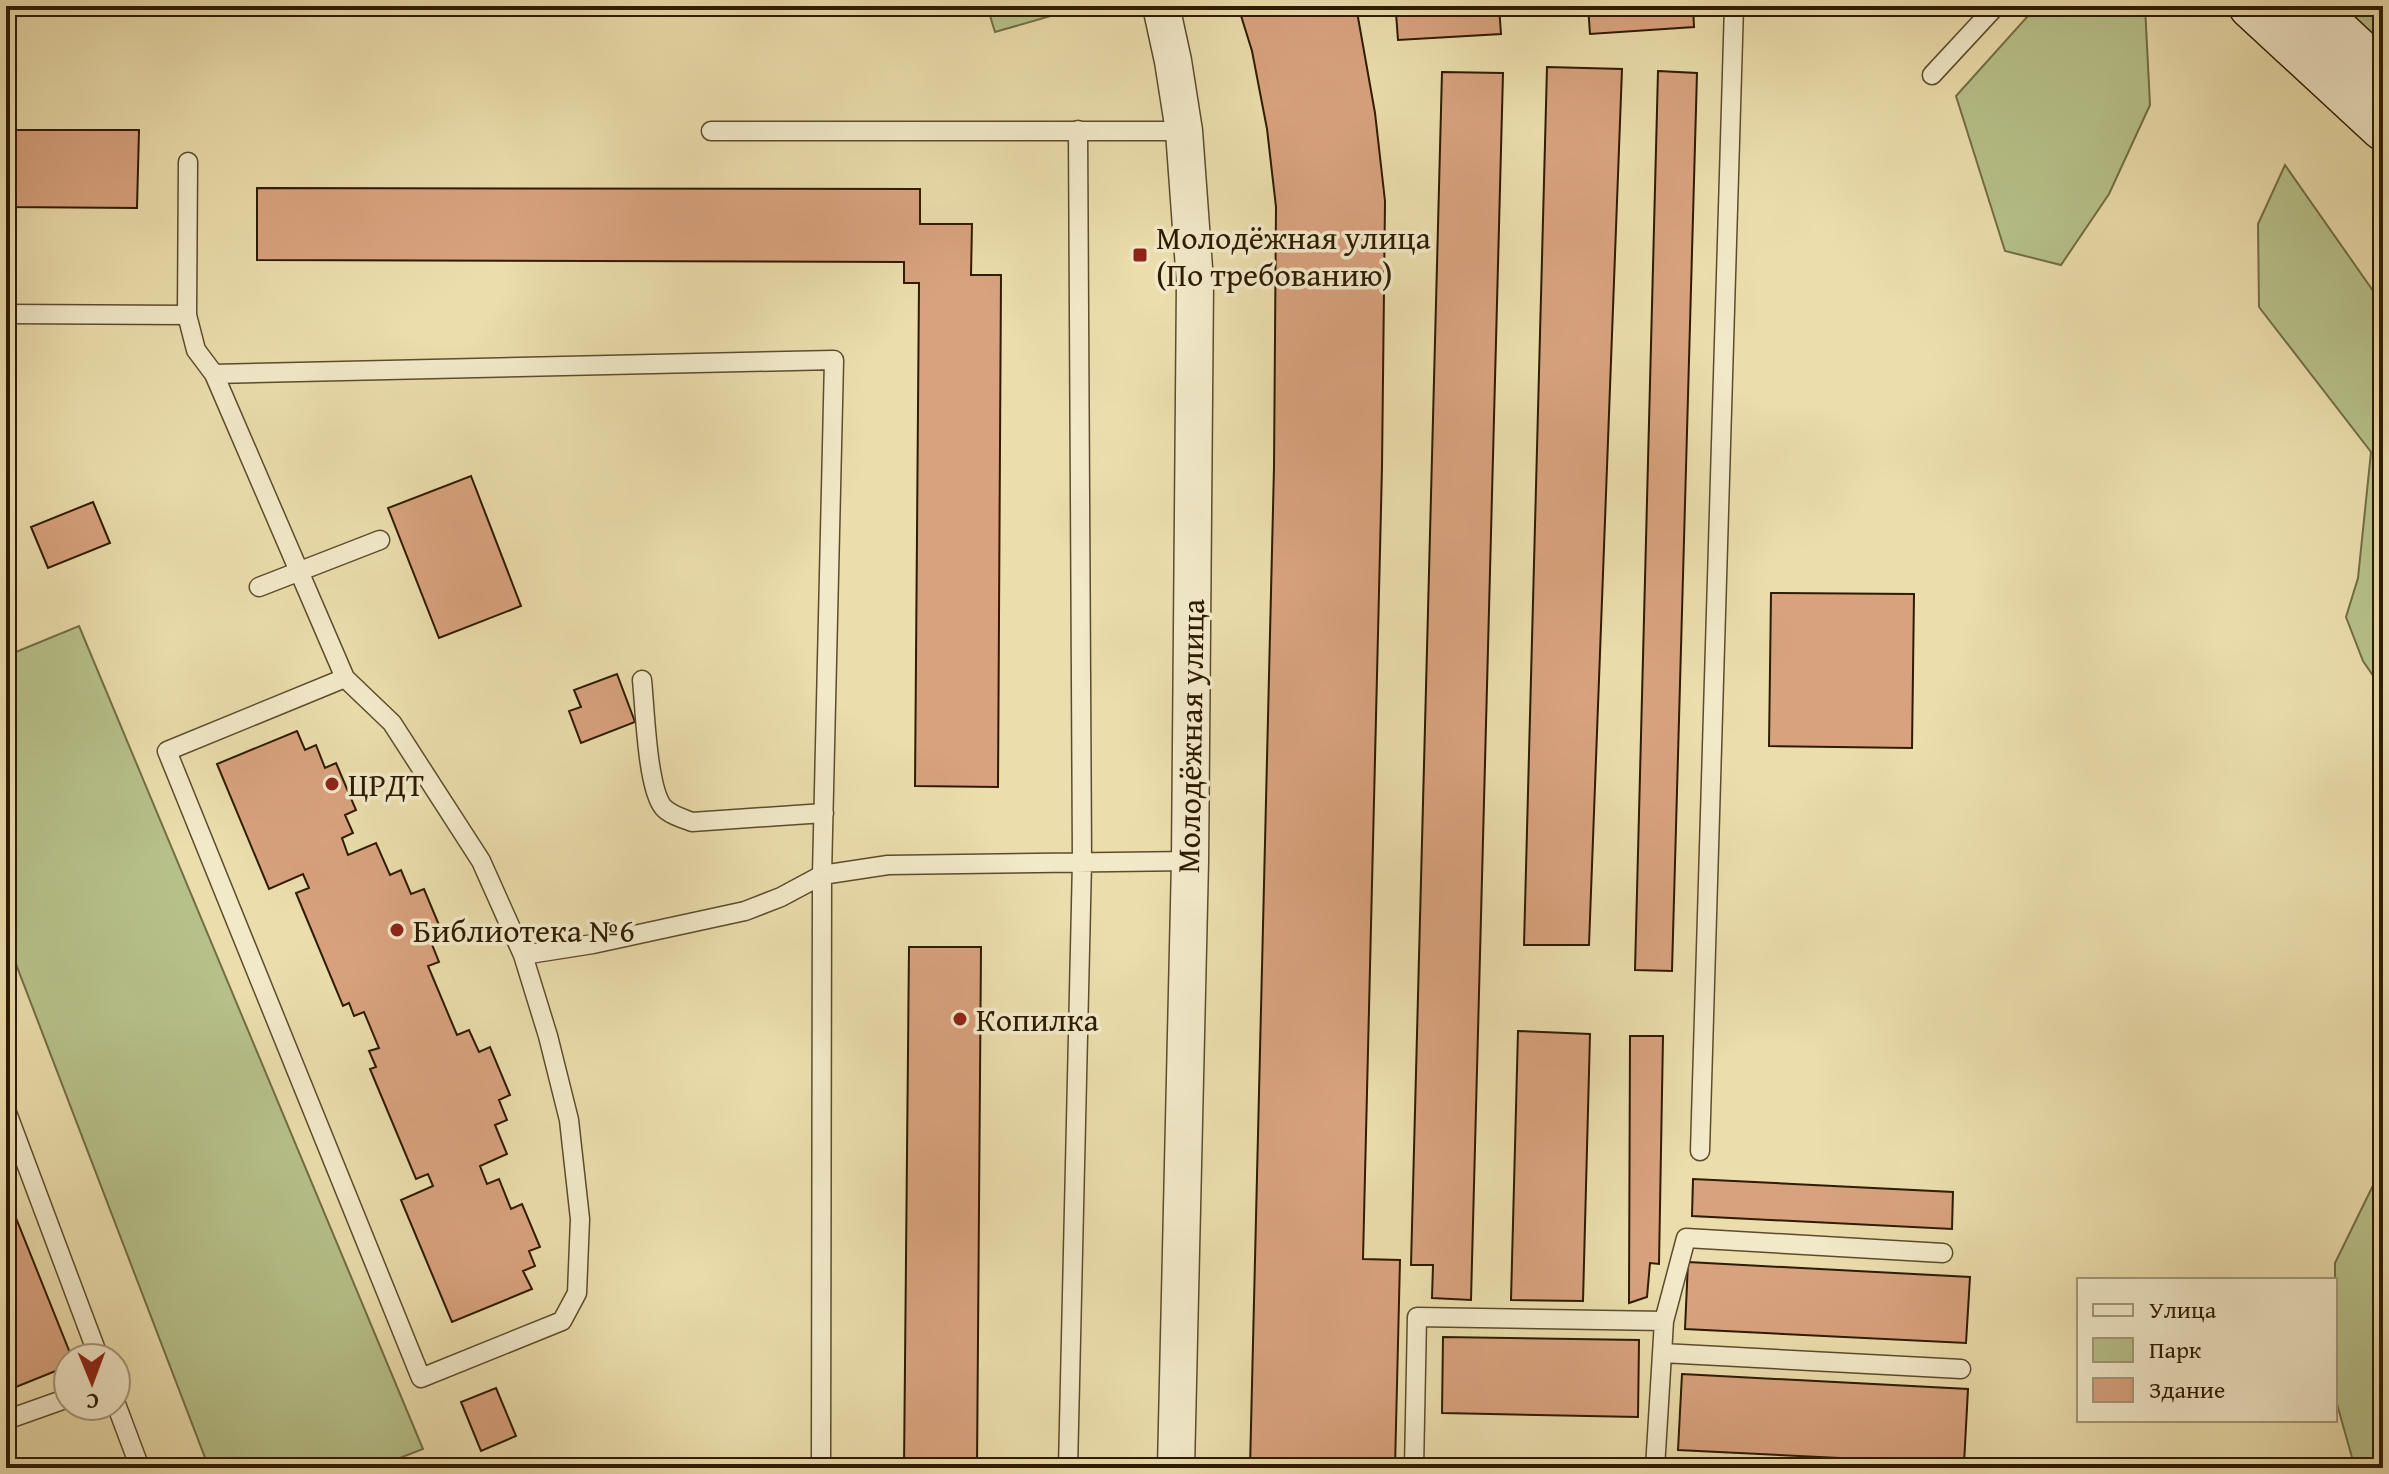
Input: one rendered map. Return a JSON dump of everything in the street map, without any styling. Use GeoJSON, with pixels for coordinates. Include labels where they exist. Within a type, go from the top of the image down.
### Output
{"type":"FeatureCollection","features":[{"type":"Feature","properties":{"kind":"main road"},"geometry":{"type":"LineString","coordinates":[[2251,6],[2383,128]]}},
{"type":"Feature","properties":{"kind":"main road"},"geometry":{"type":"LineString","coordinates":[[2310,6],[2383,74]]}},
{"type":"Feature","properties":{"kind":"street","name":"Молодёжная улица"},"geometry":{"type":"LineString","coordinates":[[1161,6],[1184,131],[1195,282],[1190,861],[1176,1468]]}},
{"type":"Feature","properties":{"kind":"lane"},"geometry":{"type":"LineString","coordinates":[[1700,1151],[1734,6]]}},
{"type":"Feature","properties":{"kind":"lane"},"geometry":{"type":"LineString","coordinates":[[1932,75],[1996,6]]}},
{"type":"Feature","properties":{"kind":"lane"},"geometry":{"type":"LineString","coordinates":[[1068,1468],[1082,862],[1078,130]]}},
{"type":"Feature","properties":{"kind":"lane"},"geometry":{"type":"LineString","coordinates":[[711,131],[1184,131]]}},
{"type":"Feature","properties":{"kind":"lane"},"geometry":{"type":"LineString","coordinates":[[188,162],[187,315],[196,350],[214,374],[345,678],[392,723],[481,861],[523,955],[569,1120],[580,1219],[577,1293],[562,1321],[421,1378],[167,751],[345,678]]}},
{"type":"Feature","properties":{"kind":"lane"},"geometry":{"type":"LineString","coordinates":[[6,314],[187,315]]}},
{"type":"Feature","properties":{"kind":"lane"},"geometry":{"type":"LineString","coordinates":[[214,374],[834,360],[822,875],[821,1468]]}},
{"type":"Feature","properties":{"kind":"lane"},"geometry":{"type":"LineString","coordinates":[[259,587],[380,540]]}},
{"type":"Feature","properties":{"kind":"lane"},"geometry":{"type":"LineString","coordinates":[[642,680],[653,783],[663,806],[677,817],[692,822],[824,813]]}},
{"type":"Feature","properties":{"kind":"lane"},"geometry":{"type":"LineString","coordinates":[[523,955],[593,944],[745,911],[781,897],[822,875],[888,865],[1190,861]]}},
{"type":"Feature","properties":{"kind":"lane"},"geometry":{"type":"LineString","coordinates":[[6,1110],[93,1342]]}},
{"type":"Feature","properties":{"kind":"lane"},"geometry":{"type":"LineString","coordinates":[[1655,1468],[1664,1321],[1686,1238],[1943,1253]]}},
{"type":"Feature","properties":{"kind":"lane"},"geometry":{"type":"LineString","coordinates":[[1414,1468],[1417,1317],[1664,1321]]}},
{"type":"Feature","properties":{"kind":"lane"},"geometry":{"type":"LineString","coordinates":[[1662,1353],[1961,1369]]}},
{"type":"Feature","properties":{"kind":"lane"},"geometry":{"type":"LineString","coordinates":[[6,1420],[52,1404]]}},
{"type":"Feature","properties":{"kind":"lane"},"geometry":{"type":"LineString","coordinates":[[123,1422],[140,1468]]}},
{"type":"Feature","properties":{"kind":"green space"},"geometry":{"type":"Polygon","coordinates":[[[987,6],[1085,6],[995,32],[987,6]]]}},
{"type":"Feature","properties":{"kind":"green space"},"geometry":{"type":"Polygon","coordinates":[[[2037,6],[2145,6],[2150,105],[2109,194],[2061,265],[2005,251],[1956,96],[2037,6]]]}},
{"type":"Feature","properties":{"kind":"green space"},"geometry":{"type":"Polygon","coordinates":[[[2340,6],[2383,6],[2383,46],[2340,6]]]}},
{"type":"Feature","properties":{"kind":"green space"},"geometry":{"type":"Polygon","coordinates":[[[2285,165],[2383,305],[2383,690],[2363,661],[2346,617],[2358,578],[2371,452],[2259,307],[2258,224],[2285,165]]]}},
{"type":"Feature","properties":{"kind":"green space"},"geometry":{"type":"Polygon","coordinates":[[[79,626],[423,1449],[374,1468],[209,1468],[6,938],[6,656],[79,626]]]}},
{"type":"Feature","properties":{"kind":"green space"},"geometry":{"type":"Polygon","coordinates":[[[2383,1165],[2383,1468],[2355,1468],[2337,1404],[2335,1263],[2383,1165]]]}},
{"type":"Feature","properties":{"kind":"building"},"geometry":{"type":"Polygon","coordinates":[[[1238,6],[1356,6],[1375,113],[1385,201],[1382,467],[1363,1259],[1400,1260],[1395,1468],[1250,1468],[1274,467],[1276,207],[1267,129],[1252,51],[1238,6]]]}},
{"type":"Feature","properties":{"kind":"building"},"geometry":{"type":"Polygon","coordinates":[[[1499,6],[1501,34],[1398,40],[1396,13],[1499,6]]]}},
{"type":"Feature","properties":{"kind":"building"},"geometry":{"type":"Polygon","coordinates":[[[1588,6],[1693,6],[1694,27],[1590,34],[1588,6]]]}},
{"type":"Feature","properties":{"kind":"building"},"geometry":{"type":"Polygon","coordinates":[[[1547,67],[1622,69],[1589,945],[1524,945],[1547,67]]]}},
{"type":"Feature","properties":{"kind":"building"},"geometry":{"type":"Polygon","coordinates":[[[1658,71],[1697,73],[1672,971],[1635,970],[1658,71]]]}},
{"type":"Feature","properties":{"kind":"building"},"geometry":{"type":"Polygon","coordinates":[[[1442,72],[1503,73],[1471,1300],[1432,1298],[1433,1265],[1411,1265],[1442,72]]]}},
{"type":"Feature","properties":{"kind":"building"},"geometry":{"type":"Polygon","coordinates":[[[6,130],[139,130],[137,208],[6,207],[6,130]]]}},
{"type":"Feature","properties":{"kind":"building"},"geometry":{"type":"Polygon","coordinates":[[[257,188],[920,189],[920,224],[972,224],[971,275],[1001,275],[998,787],[915,786],[919,283],[904,283],[904,262],[257,260],[257,188]]]}},
{"type":"Feature","properties":{"kind":"building"},"geometry":{"type":"Polygon","coordinates":[[[471,476],[521,606],[439,638],[388,508],[471,476]]]}},
{"type":"Feature","properties":{"kind":"building"},"geometry":{"type":"Polygon","coordinates":[[[93,502],[110,543],[48,568],[31,527],[93,502]]]}},
{"type":"Feature","properties":{"kind":"building"},"geometry":{"type":"Polygon","coordinates":[[[1771,593],[1914,594],[1912,748],[1769,746],[1771,593]]]}},
{"type":"Feature","properties":{"kind":"building"},"geometry":{"type":"Polygon","coordinates":[[[617,674],[635,722],[581,743],[569,711],[581,707],[574,690],[617,674]]]}},
{"type":"Feature","properties":{"kind":"building"},"geometry":{"type":"Polygon","coordinates":[[[297,731],[305,750],[316,745],[325,768],[336,763],[356,810],[345,815],[353,833],[342,838],[348,855],[376,843],[390,875],[401,870],[411,894],[424,889],[444,937],[431,942],[439,962],[428,966],[457,1035],[469,1030],[479,1052],[490,1047],[510,1095],[499,1100],[507,1120],[495,1125],[507,1154],[480,1166],[487,1184],[499,1179],[511,1209],[522,1204],[540,1247],[529,1251],[535,1266],[523,1271],[532,1289],[452,1322],[401,1200],[433,1186],[428,1174],[416,1179],[370,1069],[376,1067],[369,1051],[379,1048],[364,1012],[354,1016],[349,1003],[343,1006],[296,893],[309,888],[303,874],[269,889],[217,764],[297,731]]]}},
{"type":"Feature","properties":{"kind":"building"},"geometry":{"type":"Polygon","coordinates":[[[909,947],[981,947],[977,1468],[904,1468],[909,947]]]}},
{"type":"Feature","properties":{"kind":"building"},"geometry":{"type":"Polygon","coordinates":[[[1518,1031],[1590,1034],[1583,1301],[1511,1300],[1518,1031]]]}},
{"type":"Feature","properties":{"kind":"building"},"geometry":{"type":"Polygon","coordinates":[[[1630,1036],[1663,1036],[1659,1264],[1650,1263],[1647,1297],[1629,1303],[1630,1036]]]}},
{"type":"Feature","properties":{"kind":"building"},"geometry":{"type":"Polygon","coordinates":[[[1693,1179],[1953,1192],[1952,1229],[1692,1216],[1693,1179]]]}},
{"type":"Feature","properties":{"kind":"building"},"geometry":{"type":"Polygon","coordinates":[[[6,1193],[66,1342],[52,1342],[52,1372],[6,1391],[6,1193]]]}},
{"type":"Feature","properties":{"kind":"building"},"geometry":{"type":"Polygon","coordinates":[[[1688,1262],[1970,1277],[1966,1343],[1685,1329],[1688,1262]]]}},
{"type":"Feature","properties":{"kind":"building"},"geometry":{"type":"Polygon","coordinates":[[[1443,1337],[1639,1340],[1638,1417],[1442,1413],[1443,1337]]]}},
{"type":"Feature","properties":{"kind":"building"},"geometry":{"type":"Polygon","coordinates":[[[1682,1374],[1968,1389],[1964,1464],[1678,1450],[1682,1374]]]}},
{"type":"Feature","properties":{"kind":"building"},"geometry":{"type":"Polygon","coordinates":[[[496,1388],[516,1436],[481,1451],[461,1402],[496,1388]]]}},
{"type":"Feature","properties":{"kind":"building"},"geometry":{"type":"Polygon","coordinates":[[[1441,1458],[1636,1462],[1636,1468],[1441,1468],[1441,1458]]]}},
{"type":"Feature","properties":{"kind":"place","name":"Молодёжная улица (По требованию)"},"geometry":{"type":"Point","coordinates":[1140,255]}},
{"type":"Feature","properties":{"kind":"place","name":"ЦРДТ"},"geometry":{"type":"Point","coordinates":[332,784]}},
{"type":"Feature","properties":{"kind":"place","name":"Библиотека №6"},"geometry":{"type":"Point","coordinates":[397,930]}},
{"type":"Feature","properties":{"kind":"place","name":"Копилка"},"geometry":{"type":"Point","coordinates":[960,1019]}}]}
